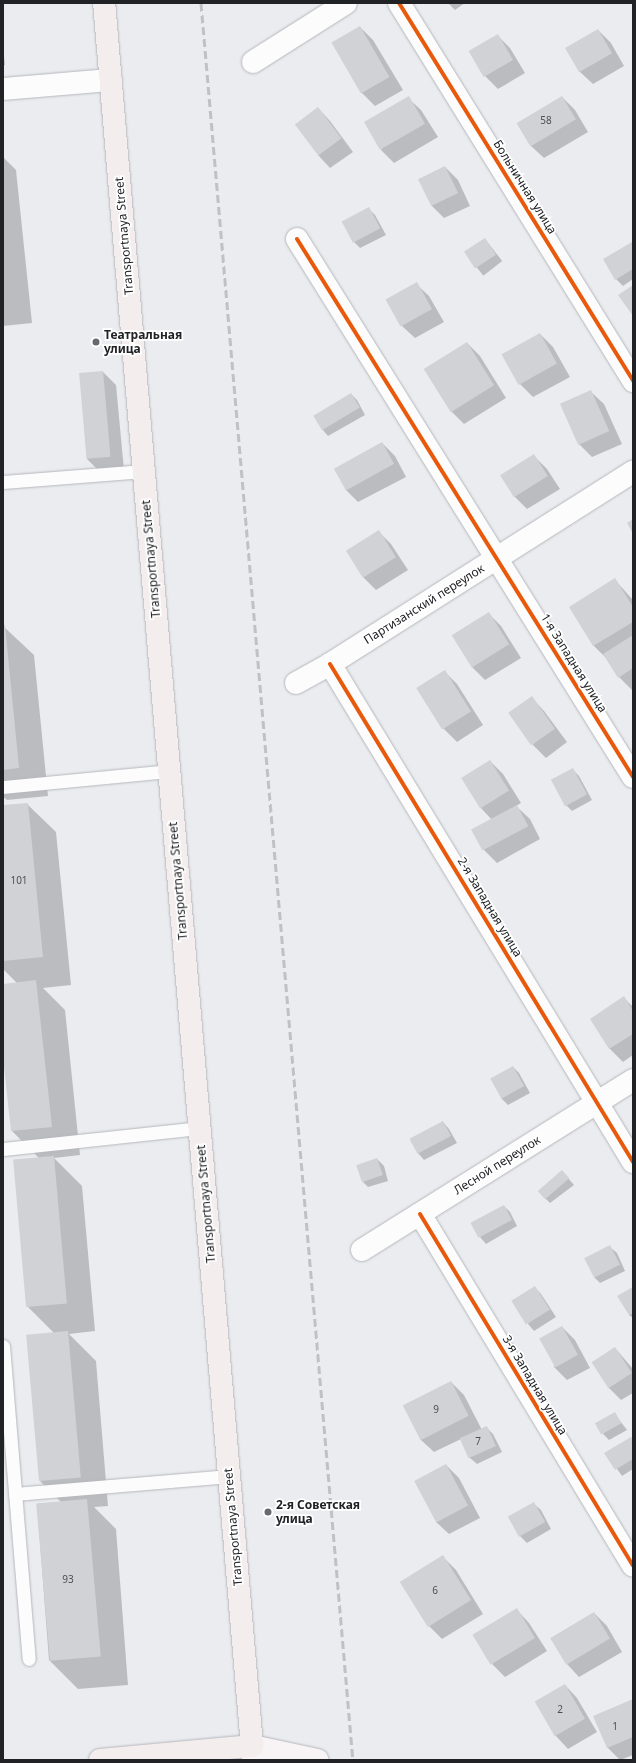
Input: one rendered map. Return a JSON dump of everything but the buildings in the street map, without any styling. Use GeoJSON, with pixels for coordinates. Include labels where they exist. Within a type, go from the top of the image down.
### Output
{"type":"FeatureCollection","features":[{"type":"Feature","properties":{"kind":"main road","name":"Transportnaya Street"},"geometry":{"type":"LineString","coordinates":[[104,3],[252,1753]]}},
{"type":"Feature","properties":{"kind":"main road"},"geometry":{"type":"LineString","coordinates":[[100,1760],[252,1753],[318,1760]]}},
{"type":"Feature","properties":{"kind":"street"},"geometry":{"type":"LineString","coordinates":[[253,62],[346,3]]}},
{"type":"Feature","properties":{"kind":"street","name":"Больничная улица"},"geometry":{"type":"LineString","coordinates":[[399,3],[633,381]]}},
{"type":"Feature","properties":{"kind":"street"},"geometry":{"type":"LineString","coordinates":[[3,89],[111,80]]}},
{"type":"Feature","properties":{"kind":"street","name":"1-я Западная улица"},"geometry":{"type":"LineString","coordinates":[[297,239],[633,777]]}},
{"type":"Feature","properties":{"kind":"street","name":"Партизанский переулок"},"geometry":{"type":"LineString","coordinates":[[296,683],[330,664],[633,472]]}},
{"type":"Feature","properties":{"kind":"street","name":"2-я Западная улица"},"geometry":{"type":"LineString","coordinates":[[330,664],[633,1162]]}},
{"type":"Feature","properties":{"kind":"street","name":"Лесной переулок"},"geometry":{"type":"LineString","coordinates":[[362,1250],[633,1080]]}},
{"type":"Feature","properties":{"kind":"street","name":"3-я Западная улица"},"geometry":{"type":"LineString","coordinates":[[420,1214],[633,1566]]}},
{"type":"Feature","properties":{"kind":"lane"},"geometry":{"type":"LineString","coordinates":[[3,482],[144,471]]}},
{"type":"Feature","properties":{"kind":"lane"},"geometry":{"type":"LineString","coordinates":[[3,788],[169,771]]}},
{"type":"Feature","properties":{"kind":"lane"},"geometry":{"type":"LineString","coordinates":[[3,1149],[199,1128]]}},
{"type":"Feature","properties":{"kind":"lane"},"geometry":{"type":"LineString","coordinates":[[3,1346],[29,1659]]}},
{"type":"Feature","properties":{"kind":"lane"},"geometry":{"type":"LineString","coordinates":[[15,1494],[229,1476]]}},
{"type":"Feature","properties":{"kind":"railway"},"geometry":{"type":"LineString","coordinates":[[201,3],[353,1760]]}},
{"type":"Feature","properties":{"kind":"cycle path"},"geometry":{"type":"LineString","coordinates":[[399,3],[633,381]]}},
{"type":"Feature","properties":{"kind":"cycle path"},"geometry":{"type":"LineString","coordinates":[[297,239],[633,777]]}},
{"type":"Feature","properties":{"kind":"cycle path"},"geometry":{"type":"LineString","coordinates":[[330,664],[633,1162]]}},
{"type":"Feature","properties":{"kind":"cycle path"},"geometry":{"type":"LineString","coordinates":[[420,1214],[633,1566]]}},
{"type":"Feature","properties":{"kind":"place","name":"Театральная улица"},"geometry":{"type":"Point","coordinates":[96,342]}},
{"type":"Feature","properties":{"kind":"place","name":"2-я Советская улица"},"geometry":{"type":"Point","coordinates":[268,1512]}}]}
